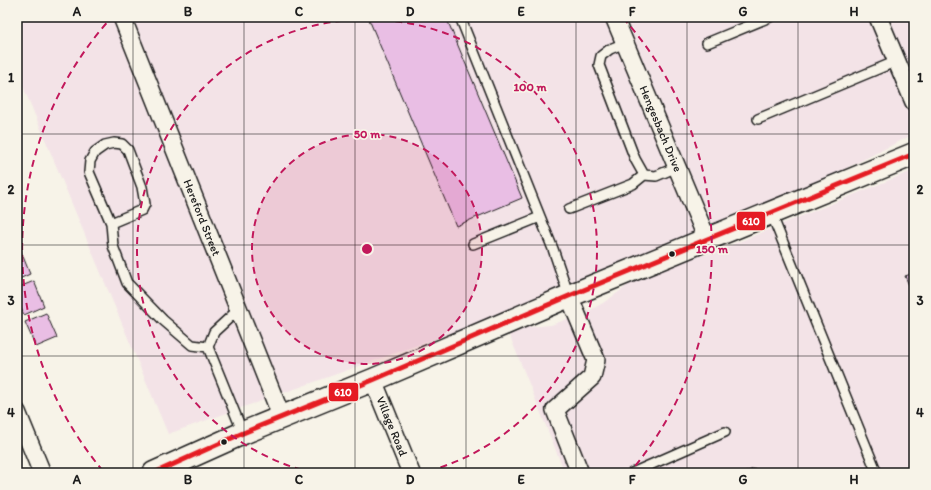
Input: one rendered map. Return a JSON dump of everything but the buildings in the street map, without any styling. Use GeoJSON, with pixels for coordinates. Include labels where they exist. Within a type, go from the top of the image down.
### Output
{"type":"FeatureCollection","features":[{"type":"Feature","properties":{"kind":"main road"},"geometry":{"type":"LineString","coordinates":[[154,473],[243,433],[373,380],[569,296],[914,154]]}},
{"type":"Feature","properties":{"kind":"street","name":"Hereford Street"},"geometry":{"type":"LineString","coordinates":[[122,17],[282,418]]}},
{"type":"Feature","properties":{"kind":"street","name":"Hengesbach Drive"},"geometry":{"type":"LineString","coordinates":[[614,17],[707,239]]}},
{"type":"Feature","properties":{"kind":"street"},"geometry":{"type":"LineString","coordinates":[[878,17],[914,102]]}},
{"type":"Feature","properties":{"kind":"street"},"geometry":{"type":"LineString","coordinates":[[569,296],[596,360],[592,376],[555,410],[580,473]]}},
{"type":"Feature","properties":{"kind":"street","name":"Village Road"},"geometry":{"type":"LineString","coordinates":[[373,380],[411,473]]}},
{"type":"Feature","properties":{"kind":"street"},"geometry":{"type":"LineString","coordinates":[[17,412],[42,473]]}},
{"type":"Feature","properties":{"kind":"lane"},"geometry":{"type":"LineString","coordinates":[[460,17],[553,249],[569,296]]}},
{"type":"Feature","properties":{"kind":"lane"},"geometry":{"type":"LineString","coordinates":[[707,42],[770,17]]}},
{"type":"Feature","properties":{"kind":"lane"},"geometry":{"type":"LineString","coordinates":[[625,43],[610,49],[601,56],[599,65],[635,159],[644,175]]}},
{"type":"Feature","properties":{"kind":"lane"},"geometry":{"type":"LineString","coordinates":[[758,119],[897,61]]}},
{"type":"Feature","properties":{"kind":"lane"},"geometry":{"type":"LineString","coordinates":[[111,223],[142,210],[145,204],[142,187],[128,150],[122,144],[114,143],[105,145],[95,152],[90,161],[90,172],[111,223],[113,246],[127,282],[163,320],[192,345],[208,346]]}},
{"type":"Feature","properties":{"kind":"lane"},"geometry":{"type":"LineString","coordinates":[[569,209],[633,184],[644,175],[656,176],[677,167]]}},
{"type":"Feature","properties":{"kind":"lane"},"geometry":{"type":"LineString","coordinates":[[771,213],[877,473]]}},
{"type":"Feature","properties":{"kind":"lane"},"geometry":{"type":"LineString","coordinates":[[473,244],[540,217]]}},
{"type":"Feature","properties":{"kind":"lane"},"geometry":{"type":"LineString","coordinates":[[239,309],[214,332],[208,346],[243,433]]}},
{"type":"Feature","properties":{"kind":"lane"},"geometry":{"type":"LineString","coordinates":[[632,473],[725,432]]}},
{"type":"Feature","properties":{"kind":"shaded area"},"geometry":{"type":"Polygon","coordinates":[[[17,17],[914,17],[914,134],[819,182],[488,320],[168,434],[17,72],[17,17]]]}},
{"type":"Feature","properties":{"kind":"shaded area"},"geometry":{"type":"Polygon","coordinates":[[[914,170],[914,473],[565,473],[507,329],[551,325],[587,312],[623,289],[637,275],[667,262],[709,254],[914,170]]]}},
{"type":"Feature","properties":{"kind":"transit line","name":"610"},"geometry":{"type":"LineString","coordinates":[[154,473],[243,433],[373,380],[569,296],[914,154]]}}]}
